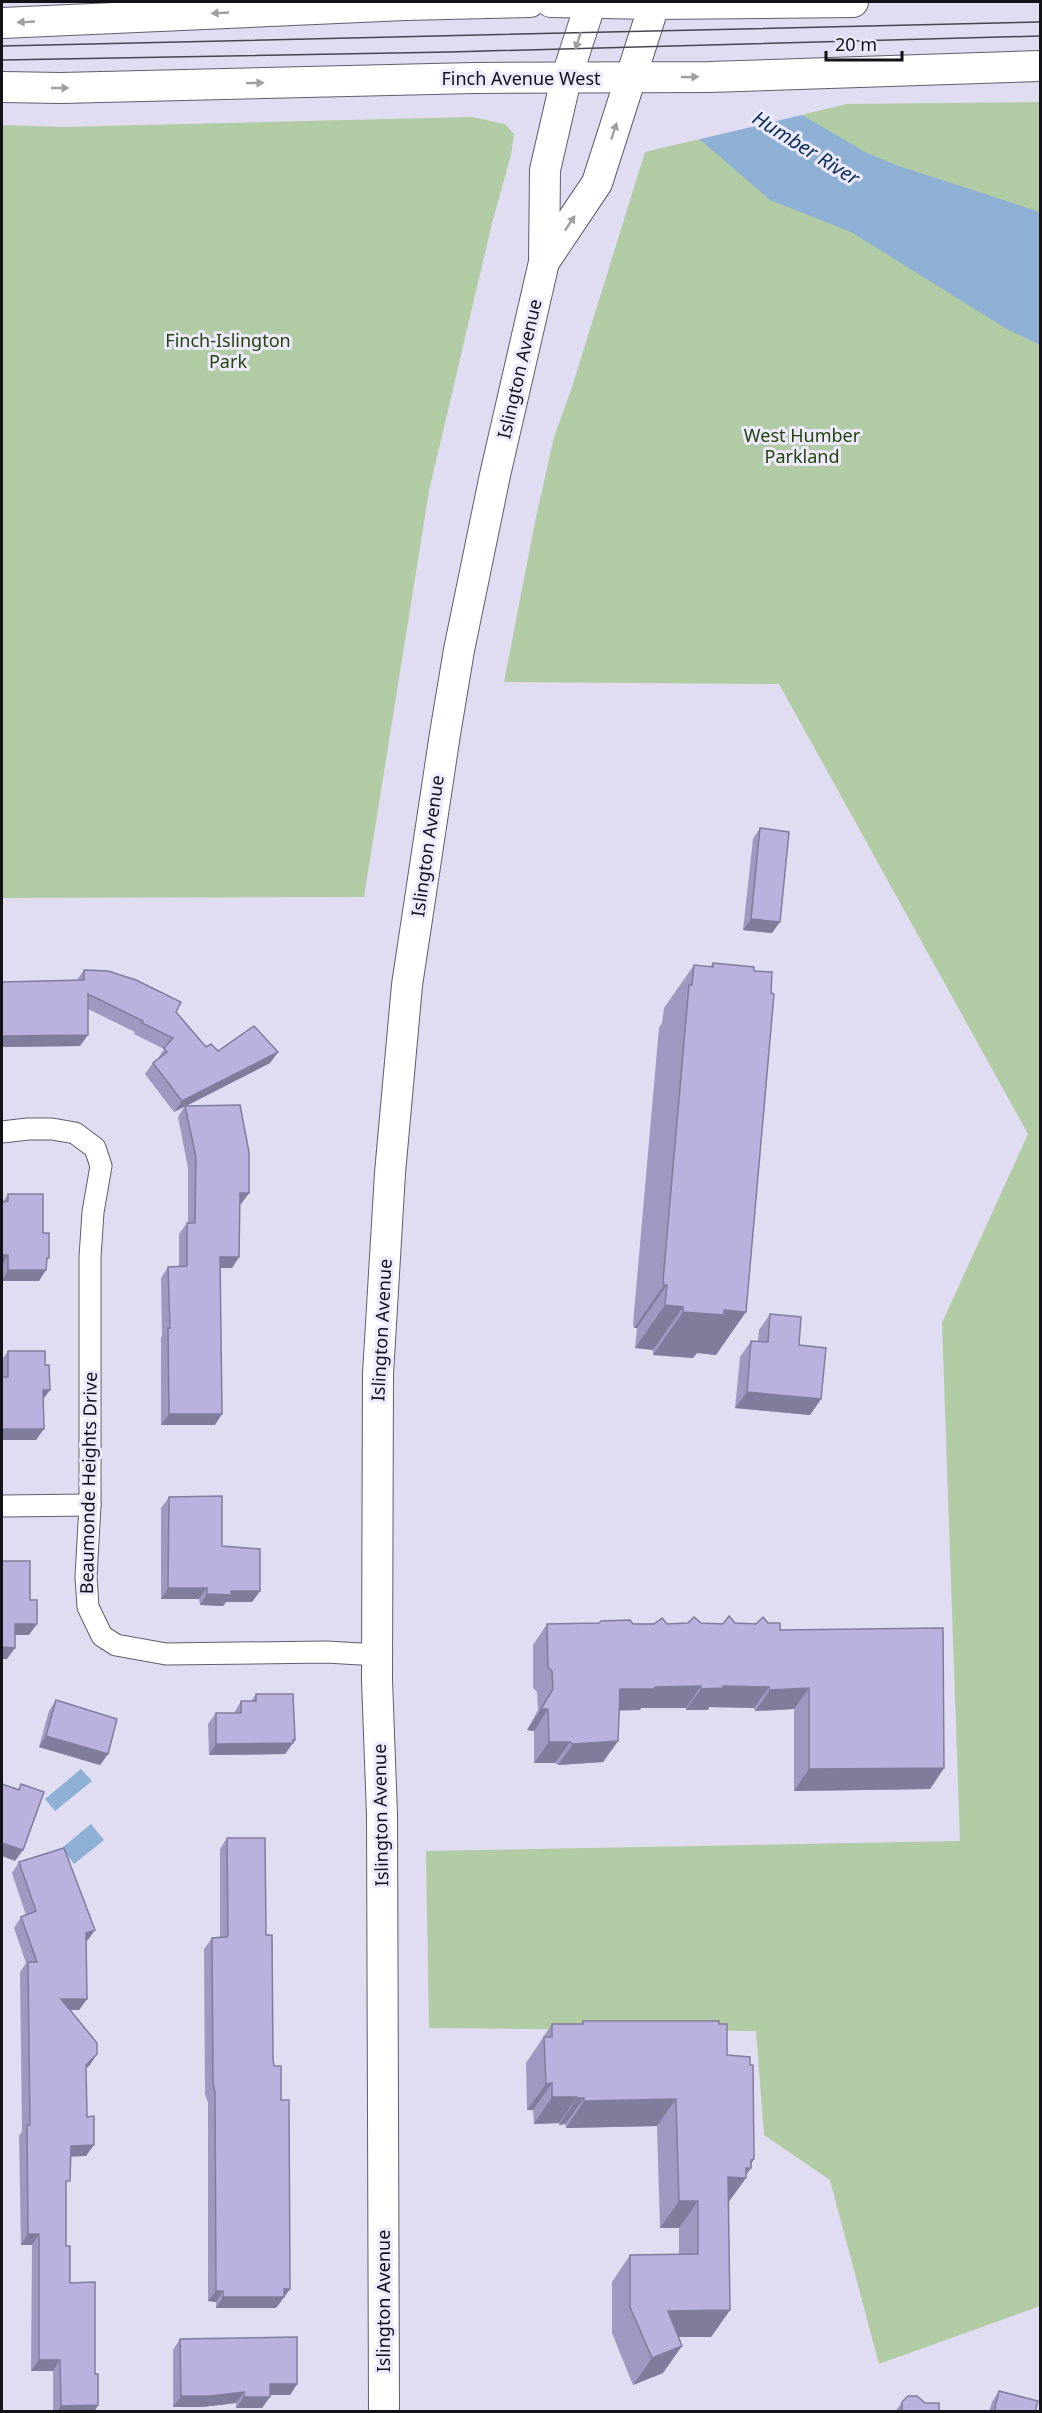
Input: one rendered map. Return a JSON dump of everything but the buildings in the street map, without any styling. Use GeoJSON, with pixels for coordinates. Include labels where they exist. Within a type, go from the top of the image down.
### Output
{"type":"FeatureCollection","features":[{"type":"Feature","properties":{"kind":"main road"},"geometry":{"type":"LineString","coordinates":[[2,23],[405,5],[530,2]]}},
{"type":"Feature","properties":{"kind":"main road"},"geometry":{"type":"LineString","coordinates":[[551,2],[853,2]]}},
{"type":"Feature","properties":{"kind":"main road","name":"Islington Avenue"},"geometry":{"type":"LineString","coordinates":[[384,2412],[378,1374],[390,1173],[407,985],[459,650],[495,475],[544,262],[545,170],[566,79],[591,2]]}},
{"type":"Feature","properties":{"kind":"main road","name":"Islington Avenue"},"geometry":{"type":"LineString","coordinates":[[544,262],[597,183],[654,3]]}},
{"type":"Feature","properties":{"kind":"main road","name":"Finch Avenue West"},"geometry":{"type":"LineString","coordinates":[[2,87],[61,88],[474,78],[632,78],[1041,66]]}},
{"type":"Feature","properties":{"kind":"street","name":"Beaumonde Heights Drive"},"geometry":{"type":"LineString","coordinates":[[2,1132],[52,1129],[75,1133],[95,1148],[101,1166],[93,1212],[90,1257],[90,1505],[86,1577],[88,1607],[102,1636],[116,1645],[166,1654],[326,1652],[378,1655]]}},
{"type":"Feature","properties":{"kind":"street"},"geometry":{"type":"LineString","coordinates":[[2,1506],[90,1505]]}},
{"type":"Feature","properties":{"kind":"green space","name":"West Humber Parkland"},"geometry":{"type":"Polygon","coordinates":[[[1040,102],[1040,2306],[879,2364],[830,2180],[764,2135],[756,2031],[429,2028],[426,1851],[960,1841],[942,1323],[1028,1134],[779,684],[504,682],[554,437],[572,387],[645,152],[847,104],[1040,102]]]}},
{"type":"Feature","properties":{"kind":"green space","name":"Finch-Islington Park"},"geometry":{"type":"Polygon","coordinates":[[[472,117],[505,124],[514,134],[511,155],[492,223],[429,491],[364,897],[2,898],[2,125],[64,127],[472,117]]]}},
{"type":"Feature","properties":{"kind":"water","name":"Humber River"},"geometry":{"type":"Polygon","coordinates":[[[602,55],[802,115],[867,153],[896,165],[1037,211],[1040,215],[1040,345],[1005,328],[851,232],[770,200],[602,55]]]}},
{"type":"Feature","properties":{"kind":"water"},"geometry":{"type":"Polygon","coordinates":[[[81,1769],[92,1781],[55,1811],[45,1799],[81,1769]]]}},
{"type":"Feature","properties":{"kind":"water"},"geometry":{"type":"Polygon","coordinates":[[[91,1824],[104,1840],[74,1864],[62,1848],[91,1824]]]}},
{"type":"Feature","properties":{"kind":"pier"},"geometry":{"type":"Polygon","coordinates":[[[649,2],[806,114],[696,140],[600,57],[515,4],[649,2]]]}},
{"type":"Feature","properties":{"kind":"tram line"},"geometry":{"type":"LineString","coordinates":[[2,46],[1040,22]]}},
{"type":"Feature","properties":{"kind":"tram line"},"geometry":{"type":"LineString","coordinates":[[2,60],[450,52],[1040,36]]}}]}
